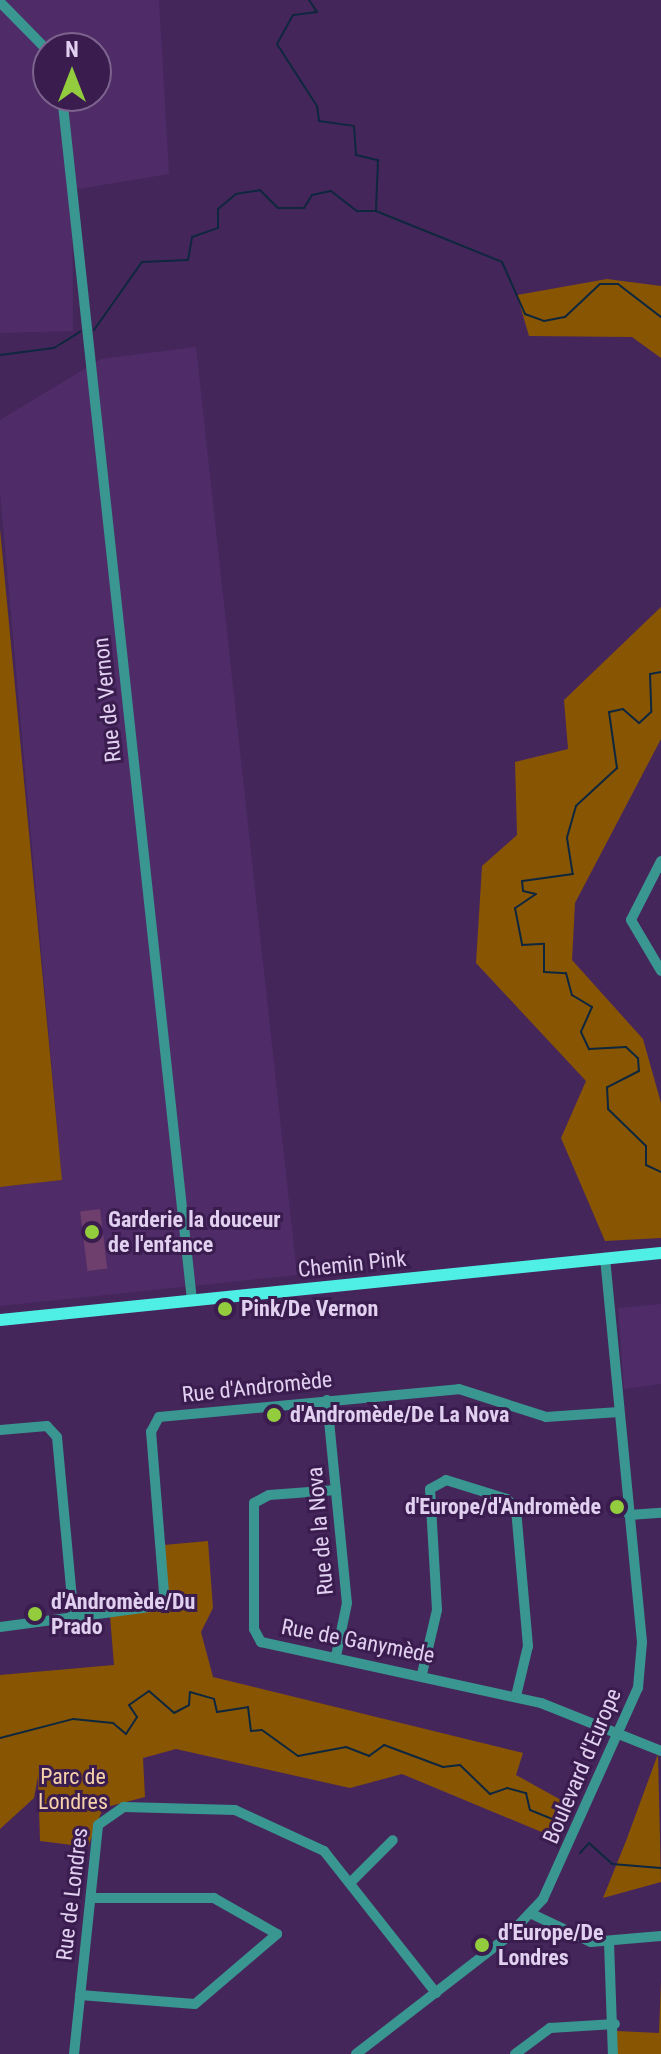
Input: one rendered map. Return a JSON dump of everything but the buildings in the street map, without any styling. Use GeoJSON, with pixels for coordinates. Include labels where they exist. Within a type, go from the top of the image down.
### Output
{"type":"FeatureCollection","features":[{"type":"Feature","properties":{"kind":"main road","name":"Chemin Pink"},"geometry":{"type":"LineString","coordinates":[[0,1320],[661,1253]]}},
{"type":"Feature","properties":{"kind":"street"},"geometry":{"type":"LineString","coordinates":[[0,2],[32,35]]}},
{"type":"Feature","properties":{"kind":"street","name":"Rue de Vernon"},"geometry":{"type":"LineString","coordinates":[[64,112],[192,1300]]}},
{"type":"Feature","properties":{"kind":"street"},"geometry":{"type":"LineString","coordinates":[[661,861],[631,920],[661,971]]}},
{"type":"Feature","properties":{"kind":"street","name":"Boulevard d'Europe"},"geometry":{"type":"LineString","coordinates":[[356,2054],[532,1914],[555,1879],[618,1737],[643,1653],[605,1258]]}},
{"type":"Feature","properties":{"kind":"street","name":"Rue d'Andromède"},"geometry":{"type":"LineString","coordinates":[[0,1627],[151,1612],[167,1600],[152,1422],[327,1400],[459,1389],[546,1417],[619,1412]]}},
{"type":"Feature","properties":{"kind":"street","name":"Rue de la Nova"},"geometry":{"type":"LineString","coordinates":[[327,1400],[347,1603],[336,1656]]}},
{"type":"Feature","properties":{"kind":"street"},"geometry":{"type":"LineString","coordinates":[[0,1430],[47,1426],[57,1437],[74,1619]]}},
{"type":"Feature","properties":{"kind":"street"},"geometry":{"type":"LineString","coordinates":[[422,1674],[437,1610],[430,1489],[446,1480],[507,1499],[516,1509],[528,1646],[516,1696]]}},
{"type":"Feature","properties":{"kind":"street","name":"Rue de Ganymède"},"geometry":{"type":"LineString","coordinates":[[336,1490],[263,1496],[252,1517],[258,1639],[516,1696],[661,1751]]}},
{"type":"Feature","properties":{"kind":"street"},"geometry":{"type":"LineString","coordinates":[[629,1515],[661,1513]]}},
{"type":"Feature","properties":{"kind":"street","name":"Rue de Londres"},"geometry":{"type":"LineString","coordinates":[[74,2054],[102,1819],[147,1805],[252,1816],[330,1855],[436,1993]]}},
{"type":"Feature","properties":{"kind":"street"},"geometry":{"type":"LineString","coordinates":[[351,1882],[393,1840]]}},
{"type":"Feature","properties":{"kind":"street"},"geometry":{"type":"LineString","coordinates":[[80,1995],[195,2004],[277,1934],[214,1898],[91,1898]]}},
{"type":"Feature","properties":{"kind":"street"},"geometry":{"type":"LineString","coordinates":[[532,1914],[564,1934],[609,1942],[661,1936]]}},
{"type":"Feature","properties":{"kind":"street"},"geometry":{"type":"LineString","coordinates":[[609,1942],[615,2024],[613,2054]]}},
{"type":"Feature","properties":{"kind":"street"},"geometry":{"type":"LineString","coordinates":[[515,2054],[550,2028],[615,2024]]}},
{"type":"Feature","properties":{"kind":"shaded area"},"geometry":{"type":"Polygon","coordinates":[[[0,0],[159,0],[169,174],[72,190],[73,331],[0,333],[0,0]]]}},
{"type":"Feature","properties":{"kind":"shaded area"},"geometry":{"type":"Polygon","coordinates":[[[196,347],[297,1275],[0,1306],[0,1187],[62,1180],[0,492],[0,420],[101,359],[196,347]]]}},
{"type":"Feature","properties":{"kind":"shaded area"},"geometry":{"type":"Polygon","coordinates":[[[661,1304],[661,1384],[624,1389],[618,1308],[661,1304]]]}},
{"type":"Feature","properties":{"kind":"green space"},"geometry":{"type":"Polygon","coordinates":[[[607,279],[661,286],[661,358],[632,337],[529,336],[517,295],[607,279]]]}},
{"type":"Feature","properties":{"kind":"green space"},"geometry":{"type":"Polygon","coordinates":[[[0,529],[62,1180],[0,1187],[0,529]]]}},
{"type":"Feature","properties":{"kind":"green space"},"geometry":{"type":"Polygon","coordinates":[[[661,607],[661,739],[575,903],[572,960],[643,1039],[661,1103],[661,1238],[605,1241],[561,1138],[586,1081],[476,963],[482,866],[517,835],[515,762],[568,749],[564,700],[661,607]]]}},
{"type":"Feature","properties":{"kind":"green space","name":"Parc de Londres"},"geometry":{"type":"Polygon","coordinates":[[[208,1541],[213,1608],[201,1632],[213,1677],[523,1753],[516,1775],[570,1805],[556,1838],[402,1774],[350,1788],[176,1749],[143,1758],[145,1797],[103,1808],[88,1847],[40,1841],[38,1776],[34,1798],[0,1829],[0,1675],[114,1665],[110,1616],[162,1608],[164,1545],[208,1541]]]}},
{"type":"Feature","properties":{"kind":"green space"},"geometry":{"type":"Polygon","coordinates":[[[658,1754],[661,1882],[603,1898],[626,1841],[658,1754]]]}},
{"type":"Feature","properties":{"kind":"green space"},"geometry":{"type":"Polygon","coordinates":[[[661,1980],[661,2054],[616,2054],[617,2031],[659,2033],[661,1980]]]}},
{"type":"Feature","properties":{"kind":"waterway"},"geometry":{"type":"LineString","coordinates":[[309,0],[317,12],[293,15],[277,44],[317,106],[319,121],[354,126],[356,155],[378,160],[376,210]]}},
{"type":"Feature","properties":{"kind":"waterway"},"geometry":{"type":"LineString","coordinates":[[94,330],[142,262],[188,260],[192,237],[218,228],[218,209],[236,194],[260,190],[278,208],[304,208],[312,195],[331,191],[357,211],[376,211],[502,262],[525,314],[544,321],[565,317],[600,284],[618,284],[661,317]]}},
{"type":"Feature","properties":{"kind":"waterway"},"geometry":{"type":"LineString","coordinates":[[0,355],[54,348],[80,332]]}},
{"type":"Feature","properties":{"kind":"waterway"},"geometry":{"type":"LineString","coordinates":[[661,672],[650,674],[651,712],[639,723],[623,709],[609,712],[617,768],[576,806],[567,838],[573,874],[522,881],[523,891],[536,894],[515,908],[522,945],[544,944],[544,972],[566,973],[572,995],[592,1007],[581,1032],[589,1049],[626,1047],[638,1058],[639,1071],[607,1087],[608,1109],[646,1146],[646,1165],[661,1172]]}},
{"type":"Feature","properties":{"kind":"waterway"},"geometry":{"type":"LineString","coordinates":[[0,1738],[73,1719],[113,1723],[126,1734],[137,1717],[129,1705],[149,1691],[174,1713],[189,1705],[190,1692],[214,1699],[217,1712],[248,1707],[251,1731],[262,1730],[298,1756],[346,1747],[369,1756],[384,1745],[443,1767],[460,1765],[490,1794],[507,1788],[526,1793],[530,1810],[557,1821],[553,1828]]}},
{"type":"Feature","properties":{"kind":"waterway"},"geometry":{"type":"LineString","coordinates":[[580,1853],[589,1843],[612,1864],[661,1868]]}},
{"type":"Feature","properties":{"kind":"place","name":"Garderie la douceur de l'enfance"},"geometry":{"type":"Point","coordinates":[92,1232]}},
{"type":"Feature","properties":{"kind":"place","name":"Pink/De Vernon"},"geometry":{"type":"Point","coordinates":[225,1309]}},
{"type":"Feature","properties":{"kind":"place","name":"d'Andromède/De La Nova"},"geometry":{"type":"Point","coordinates":[274,1415]}},
{"type":"Feature","properties":{"kind":"place","name":"d'Europe/d'Andromède"},"geometry":{"type":"Point","coordinates":[617,1507]}},
{"type":"Feature","properties":{"kind":"place","name":"d'Andromède/Du Prado"},"geometry":{"type":"Point","coordinates":[35,1614]}},
{"type":"Feature","properties":{"kind":"place","name":"d'Europe/De Londres"},"geometry":{"type":"Point","coordinates":[482,1945]}}]}
